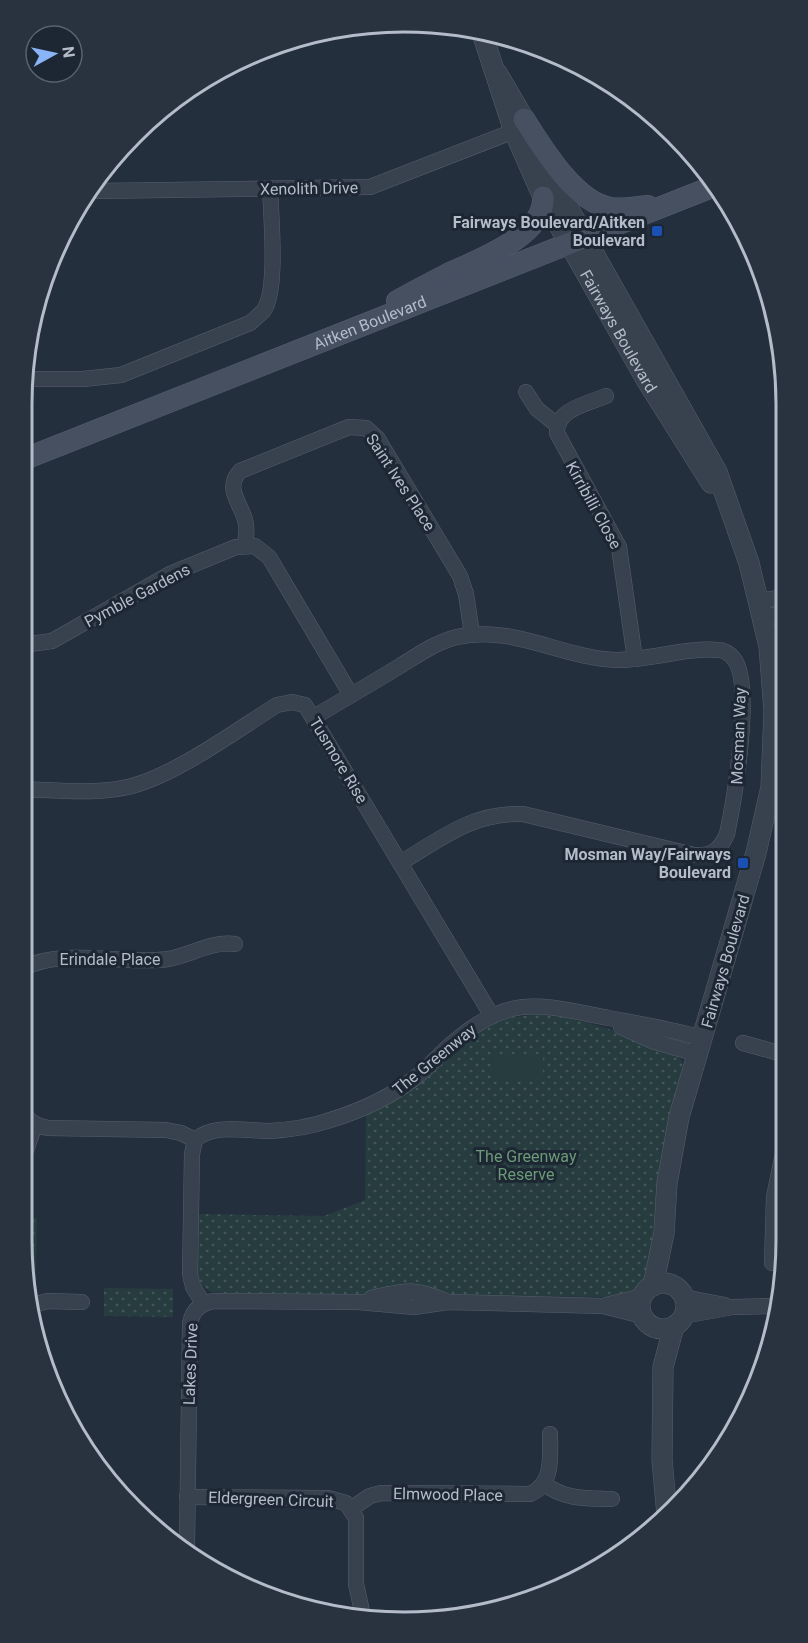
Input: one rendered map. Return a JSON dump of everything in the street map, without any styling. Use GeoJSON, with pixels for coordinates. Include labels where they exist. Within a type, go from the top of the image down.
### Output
{"type":"FeatureCollection","features":[{"type":"Feature","properties":{"kind":"main road"},"geometry":{"type":"LineString","coordinates":[[519,125],[578,188],[598,204],[623,208],[670,204]]}},
{"type":"Feature","properties":{"kind":"main road","name":"Aitken Boulevard"},"geometry":{"type":"LineString","coordinates":[[32,456],[708,189]]}},
{"type":"Feature","properties":{"kind":"main road"},"geometry":{"type":"LineString","coordinates":[[349,332],[407,295],[507,246],[538,217],[544,204],[543,198]]}},
{"type":"Feature","properties":{"kind":"street","name":"Fairways Boulevard"},"geometry":{"type":"LineString","coordinates":[[485,41],[519,125],[577,241],[671,405],[717,472],[762,609],[773,678],[774,745],[771,787],[756,853],[671,1156],[664,1233],[648,1291]]}},
{"type":"Feature","properties":{"kind":"street","name":"Fairways Boulevard"},"geometry":{"type":"LineString","coordinates":[[519,125],[543,198],[577,241]]}},
{"type":"Feature","properties":{"kind":"street","name":"Xenolith Drive"},"geometry":{"type":"LineString","coordinates":[[98,191],[370,187],[519,125]]}},
{"type":"Feature","properties":{"kind":"street"},"geometry":{"type":"LineString","coordinates":[[32,379],[83,379],[121,375],[250,323],[264,310],[269,297],[272,267],[270,188]]}},
{"type":"Feature","properties":{"kind":"street","name":"Kirribilli Close"},"geometry":{"type":"LineString","coordinates":[[526,392],[537,409],[556,425],[560,442],[619,547],[626,579],[635,659]]}},
{"type":"Feature","properties":{"kind":"street"},"geometry":{"type":"LineString","coordinates":[[556,425],[565,413],[606,396]]}},
{"type":"Feature","properties":{"kind":"street","name":"Saint Ives Place"},"geometry":{"type":"LineString","coordinates":[[245,545],[245,520],[233,493],[234,481],[240,471],[350,427],[366,428],[378,439],[460,576],[466,594],[472,634]]}},
{"type":"Feature","properties":{"kind":"street"},"geometry":{"type":"LineString","coordinates":[[245,545],[260,548],[269,557],[351,695]]}},
{"type":"Feature","properties":{"kind":"street","name":"Pymble Gardens"},"geometry":{"type":"LineString","coordinates":[[32,644],[52,641],[156,581],[245,545]]}},
{"type":"Feature","properties":{"kind":"street"},"geometry":{"type":"LineString","coordinates":[[762,609],[776,601]]}},
{"type":"Feature","properties":{"kind":"street"},"geometry":{"type":"LineString","coordinates":[[762,609],[776,612]]}},
{"type":"Feature","properties":{"kind":"street","name":"Mosman Way"},"geometry":{"type":"LineString","coordinates":[[314,717],[434,646],[472,634],[507,636],[606,659],[635,659],[717,650],[730,655],[739,668],[741,724],[738,770],[727,834],[718,850],[712,854],[694,855],[523,814],[508,814],[476,819],[400,863]]}},
{"type":"Feature","properties":{"kind":"street","name":"Tusmore Rise"},"geometry":{"type":"LineString","coordinates":[[32,789],[99,790],[132,786],[161,775],[277,705],[299,703],[308,708],[314,717],[492,1016]]}},
{"type":"Feature","properties":{"kind":"street","name":"Erindale Place"},"geometry":{"type":"LineString","coordinates":[[32,965],[47,958],[153,960],[182,956],[218,944],[235,944]]}},
{"type":"Feature","properties":{"kind":"street","name":"The Greenway"},"geometry":{"type":"LineString","coordinates":[[195,1140],[213,1130],[284,1130],[324,1123],[364,1109],[401,1088],[454,1041],[492,1016],[538,1006],[571,1009],[593,1015],[652,1041],[700,1046]]}},
{"type":"Feature","properties":{"kind":"street"},"geometry":{"type":"LineString","coordinates":[[743,1043],[776,1052]]}},
{"type":"Feature","properties":{"kind":"street"},"geometry":{"type":"LineString","coordinates":[[32,1122],[35,1125],[48,1128],[173,1130],[195,1140],[192,1154],[190,1274],[193,1287],[203,1303]]}},
{"type":"Feature","properties":{"kind":"street"},"geometry":{"type":"LineString","coordinates":[[32,1133],[35,1125]]}},
{"type":"Feature","properties":{"kind":"street"},"geometry":{"type":"LineString","coordinates":[[772,1263],[776,1187]]}},
{"type":"Feature","properties":{"kind":"street","name":"Fairways Boulevard"},"geometry":{"type":"LineString","coordinates":[[664,1233],[678,1291]]}},
{"type":"Feature","properties":{"kind":"street"},"geometry":{"type":"LineString","coordinates":[[663,1367],[640,1302],[648,1291],[666,1284],[678,1291],[733,1307]]}},
{"type":"Feature","properties":{"kind":"street","name":"Lakes Drive"},"geometry":{"type":"LineString","coordinates":[[187,1542],[190,1323],[194,1312],[203,1303],[216,1301],[358,1302],[421,1290],[448,1302],[603,1306],[648,1321]]}},
{"type":"Feature","properties":{"kind":"street","name":"Lakes Drive"},"geometry":{"type":"LineString","coordinates":[[603,1306],[648,1291]]}},
{"type":"Feature","properties":{"kind":"street"},"geometry":{"type":"LineString","coordinates":[[666,1503],[662,1460],[663,1367],[686,1303],[678,1291]]}},
{"type":"Feature","properties":{"kind":"street"},"geometry":{"type":"LineString","coordinates":[[38,1304],[48,1301],[82,1302]]}},
{"type":"Feature","properties":{"kind":"street"},"geometry":{"type":"LineString","coordinates":[[648,1321],[667,1329],[679,1321],[733,1307],[770,1306]]}},
{"type":"Feature","properties":{"kind":"street"},"geometry":{"type":"LineString","coordinates":[[550,1434],[549,1472],[544,1484],[558,1494],[569,1497],[612,1499]]}},
{"type":"Feature","properties":{"kind":"street","name":"Elmwood Place"},"geometry":{"type":"LineString","coordinates":[[351,1508],[370,1496],[381,1493],[523,1495],[536,1491],[544,1484]]}},
{"type":"Feature","properties":{"kind":"street","name":"Eldergreen Circuit"},"geometry":{"type":"LineString","coordinates":[[187,1497],[341,1500],[351,1508],[357,1524],[356,1584],[361,1609]]}},
{"type":"Feature","properties":{"kind":"green space","name":"The Greenway Reserve"},"geometry":{"type":"Polygon","coordinates":[[[540,1014],[558,1016],[609,1029],[676,1054],[682,1061],[683,1069],[667,1132],[660,1174],[652,1265],[643,1288],[623,1296],[601,1297],[224,1293],[211,1292],[201,1285],[198,1273],[199,1214],[324,1216],[365,1200],[366,1115],[426,1078],[476,1033],[507,1018],[540,1014]]]}},
{"type":"Feature","properties":{"kind":"green space"},"geometry":{"type":"Polygon","coordinates":[[[492,1054],[543,1054],[543,1078],[493,1078],[492,1054]]]}},
{"type":"Feature","properties":{"kind":"green space"},"geometry":{"type":"Polygon","coordinates":[[[32,1218],[37,1218],[36,1287],[32,1263],[32,1218]]]}},
{"type":"Feature","properties":{"kind":"green space"},"geometry":{"type":"Polygon","coordinates":[[[104,1288],[173,1289],[173,1317],[104,1316],[104,1288]]]}},
{"type":"Feature","properties":{"kind":"place","name":"Fairways Boulevard/Aitken Boulevard"},"geometry":{"type":"Point","coordinates":[657,231]}},
{"type":"Feature","properties":{"kind":"place","name":"Mosman Way/Fairways Boulevard"},"geometry":{"type":"Point","coordinates":[743,863]}}]}
